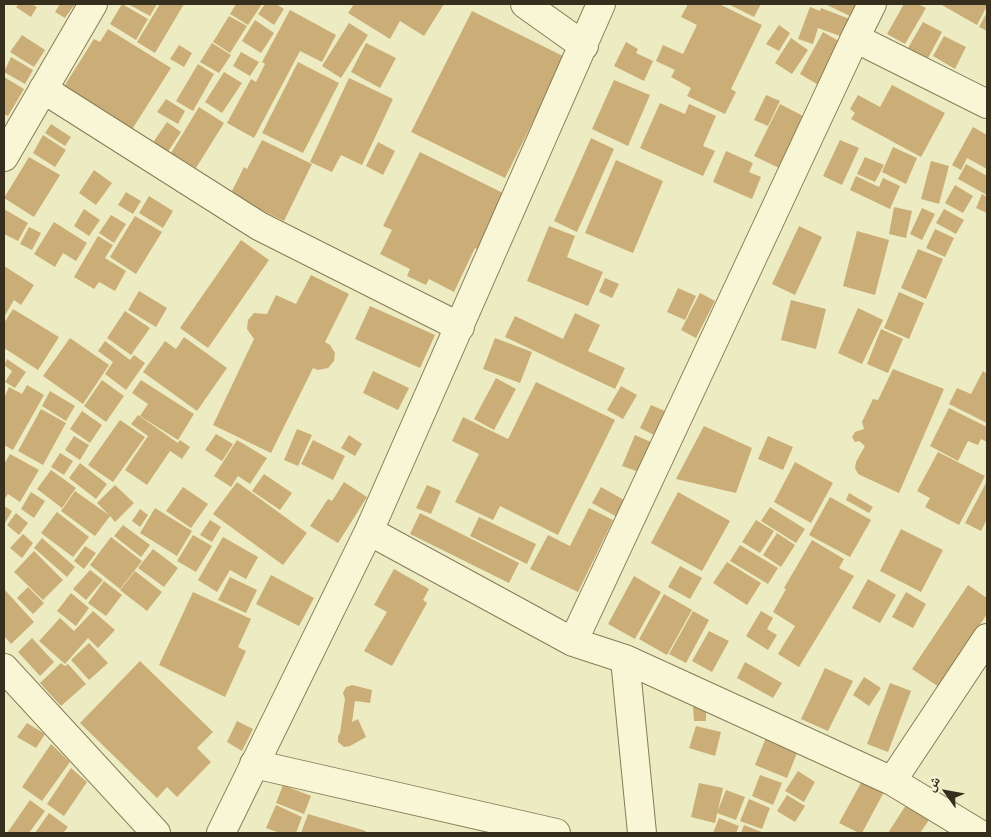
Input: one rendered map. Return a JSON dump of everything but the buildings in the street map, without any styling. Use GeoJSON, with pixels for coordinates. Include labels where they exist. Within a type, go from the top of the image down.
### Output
{"type":"FeatureCollection","features":[{"type":"Feature","properties":{"kind":"street"},"geometry":{"type":"LineString","coordinates":[[4,157],[93,4]]}},
{"type":"Feature","properties":{"kind":"street"},"geometry":{"type":"LineString","coordinates":[[525,4],[584,46]]}},
{"type":"Feature","properties":{"kind":"street"},"geometry":{"type":"LineString","coordinates":[[221,833],[369,532],[584,46],[600,4]]}},
{"type":"Feature","properties":{"kind":"street"},"geometry":{"type":"LineString","coordinates":[[573,642],[854,38],[872,4]]}},
{"type":"Feature","properties":{"kind":"street"},"geometry":{"type":"LineString","coordinates":[[854,38],[987,104]]}},
{"type":"Feature","properties":{"kind":"street"},"geometry":{"type":"LineString","coordinates":[[43,89],[259,226],[460,327]]}},
{"type":"Feature","properties":{"kind":"street"},"geometry":{"type":"LineString","coordinates":[[369,532],[573,642],[625,659],[892,781],[978,833]]}},
{"type":"Feature","properties":{"kind":"street"},"geometry":{"type":"LineString","coordinates":[[892,781],[987,638]]}},
{"type":"Feature","properties":{"kind":"street"},"geometry":{"type":"LineString","coordinates":[[625,659],[642,833]]}},
{"type":"Feature","properties":{"kind":"street"},"geometry":{"type":"LineString","coordinates":[[4,668],[156,833]]}},
{"type":"Feature","properties":{"kind":"street"},"geometry":{"type":"LineString","coordinates":[[254,764],[556,833]]}}]}
